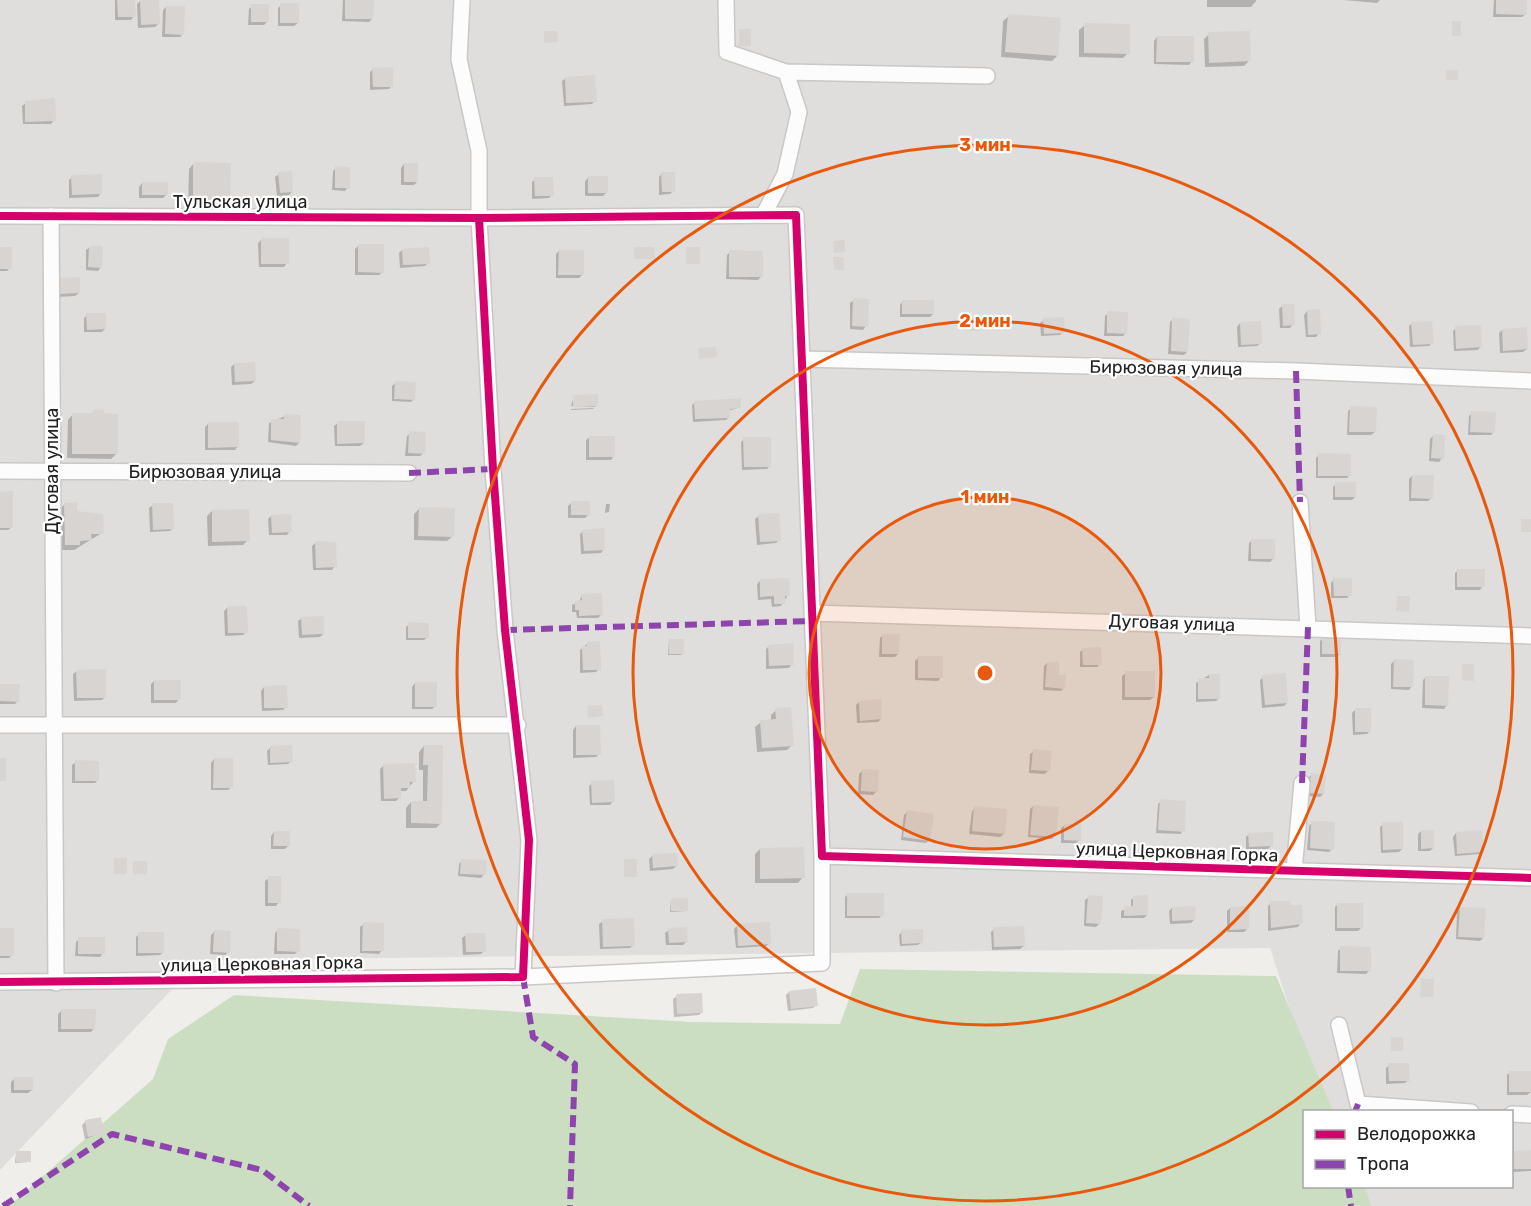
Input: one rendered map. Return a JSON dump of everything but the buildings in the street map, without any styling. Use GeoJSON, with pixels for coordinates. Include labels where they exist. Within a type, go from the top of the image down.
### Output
{"type":"FeatureCollection","features":[{"type":"Feature","properties":{"kind":"street"},"geometry":{"type":"LineString","coordinates":[[462,0],[459,59],[479,152],[479,218],[493,469],[505,630],[518,725],[529,840],[523,977]]}},
{"type":"Feature","properties":{"kind":"street"},"geometry":{"type":"LineString","coordinates":[[726,0],[727,52],[786,72],[987,76]]}},
{"type":"Feature","properties":{"kind":"street"},"geometry":{"type":"LineString","coordinates":[[764,214],[785,174],[799,112],[786,72]]}},
{"type":"Feature","properties":{"kind":"street","name":"Тульская улица"},"geometry":{"type":"LineString","coordinates":[[0,216],[479,218],[796,215],[802,358]]}},
{"type":"Feature","properties":{"kind":"street","name":"Дуговая улица"},"geometry":{"type":"LineString","coordinates":[[51,216],[56,983]]}},
{"type":"Feature","properties":{"kind":"street"},"geometry":{"type":"LineString","coordinates":[[802,358],[822,856]]}},
{"type":"Feature","properties":{"kind":"street","name":"Бирюзовая улица"},"geometry":{"type":"LineString","coordinates":[[802,358],[1296,371],[1531,381]]}},
{"type":"Feature","properties":{"kind":"street","name":"Бирюзовая улица"},"geometry":{"type":"LineString","coordinates":[[0,471],[410,474]]}},
{"type":"Feature","properties":{"kind":"street"},"geometry":{"type":"LineString","coordinates":[[1299,502],[1308,627]]}},
{"type":"Feature","properties":{"kind":"street","name":"Дуговая улица"},"geometry":{"type":"LineString","coordinates":[[812,613],[1308,627],[1531,636]]}},
{"type":"Feature","properties":{"kind":"street"},"geometry":{"type":"LineString","coordinates":[[0,726],[518,725]]}},
{"type":"Feature","properties":{"kind":"street"},"geometry":{"type":"LineString","coordinates":[[1294,871],[1302,783]]}},
{"type":"Feature","properties":{"kind":"street","name":"улица Церковная Горка"},"geometry":{"type":"LineString","coordinates":[[0,982],[56,983],[197,978],[523,977],[822,963],[822,856],[1531,878]]}},
{"type":"Feature","properties":{"kind":"street"},"geometry":{"type":"LineString","coordinates":[[1339,1025],[1358,1104],[1443,1110]]}},
{"type":"Feature","properties":{"kind":"street"},"geometry":{"type":"LineString","coordinates":[[1513,1114],[1531,1115]]}},
{"type":"Feature","properties":{"kind":"shaded area"},"geometry":{"type":"Polygon","coordinates":[[[0,0],[1531,0],[1531,1206],[1354,1206],[1347,1188],[1513,1188],[1513,1110],[1323,1110],[1270,948],[200,960],[0,1170],[0,0]]]}},
{"type":"Feature","properties":{"kind":"green space"},"geometry":{"type":"Polygon","coordinates":[[[860,969],[1276,976],[1333,1110],[1303,1110],[1303,1188],[1365,1188],[1371,1206],[9,1206],[153,1079],[168,1039],[234,995],[692,1022],[840,1024],[860,969]]]}},
{"type":"Feature","properties":{"kind":"marked path"},"geometry":{"type":"LineString","coordinates":[[1296,371],[1300,502]]}},
{"type":"Feature","properties":{"kind":"marked path"},"geometry":{"type":"LineString","coordinates":[[409,473],[493,469]]}},
{"type":"Feature","properties":{"kind":"marked path"},"geometry":{"type":"LineString","coordinates":[[505,630],[813,621]]}},
{"type":"Feature","properties":{"kind":"marked path"},"geometry":{"type":"LineString","coordinates":[[1302,783],[1308,627]]}},
{"type":"Feature","properties":{"kind":"marked path"},"geometry":{"type":"LineString","coordinates":[[523,977],[533,1037],[575,1064],[570,1206]]}},
{"type":"Feature","properties":{"kind":"marked path"},"geometry":{"type":"LineString","coordinates":[[1356,1110],[1358,1104]]}},
{"type":"Feature","properties":{"kind":"marked path"},"geometry":{"type":"LineString","coordinates":[[3,1206],[112,1134],[262,1170],[309,1206]]}},
{"type":"Feature","properties":{"kind":"marked path"},"geometry":{"type":"LineString","coordinates":[[1348,1188],[1351,1206]]}},
{"type":"Feature","properties":{"kind":"cycle path"},"geometry":{"type":"LineString","coordinates":[[0,216],[479,218],[796,215],[822,856],[1531,878]]}},
{"type":"Feature","properties":{"kind":"cycle path"},"geometry":{"type":"LineString","coordinates":[[0,982],[523,977],[529,840],[505,630],[493,469],[479,218]]}}]}
